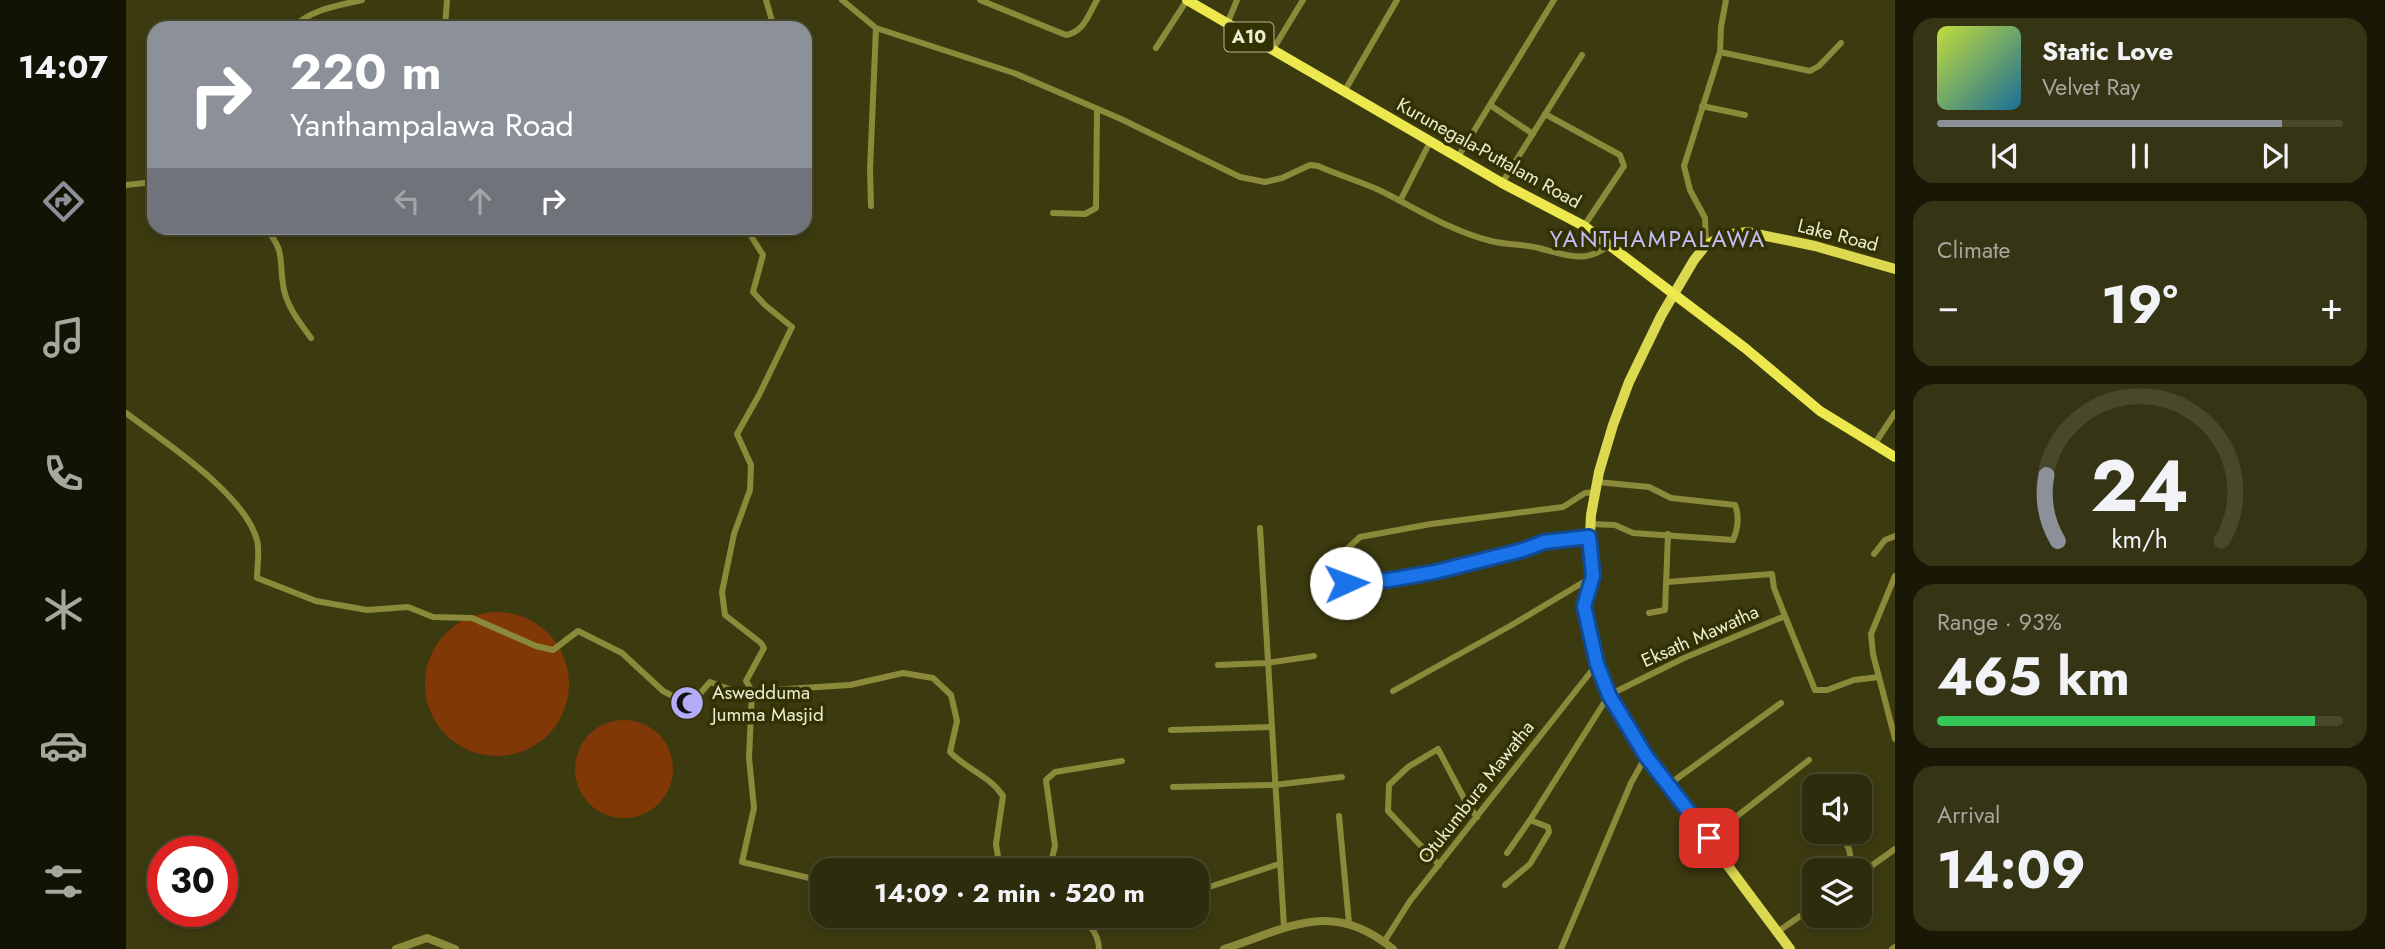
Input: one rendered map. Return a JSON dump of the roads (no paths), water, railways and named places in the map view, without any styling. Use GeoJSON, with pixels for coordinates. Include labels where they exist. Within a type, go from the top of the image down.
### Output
{"type":"FeatureCollection","features":[{"type":"Feature","properties":{"kind":"highway","name":"Kurunegala-Puttalam Road"},"geometry":{"type":"LineString","coordinates":[[1187,0],[1502,183],[1584,226],[1674,292],[1820,411],[1895,457]]}},
{"type":"Feature","properties":{"kind":"main road","name":"Lake Road"},"geometry":{"type":"LineString","coordinates":[[1706,245],[1725,235],[1747,232],[1815,246],[1895,268]]}},
{"type":"Feature","properties":{"kind":"main road"},"geometry":{"type":"LineString","coordinates":[[1706,245],[1674,292],[1629,382],[1613,425],[1590,524],[1593,576],[1584,606],[1597,664],[1609,695],[1646,756],[1790,949]]}},
{"type":"Feature","properties":{"kind":"street"},"geometry":{"type":"LineString","coordinates":[[300,21],[321,9],[362,0]]}},
{"type":"Feature","properties":{"kind":"street"},"geometry":{"type":"LineString","coordinates":[[446,21],[447,0]]}},
{"type":"Feature","properties":{"kind":"street"},"geometry":{"type":"LineString","coordinates":[[766,0],[772,21]]}},
{"type":"Feature","properties":{"kind":"street"},"geometry":{"type":"LineString","coordinates":[[842,0],[876,27],[919,43],[980,60],[1121,118],[1240,177],[1265,182],[1282,178],[1310,165],[1318,166],[1376,189],[1440,223],[1491,241],[1588,257],[1600,253],[1609,244]]}},
{"type":"Feature","properties":{"kind":"street"},"geometry":{"type":"LineString","coordinates":[[982,0],[1066,36],[1081,29],[1097,0]]}},
{"type":"Feature","properties":{"kind":"street"},"geometry":{"type":"LineString","coordinates":[[1156,48],[1187,0]]}},
{"type":"Feature","properties":{"kind":"street"},"geometry":{"type":"LineString","coordinates":[[1227,24],[1237,0]]}},
{"type":"Feature","properties":{"kind":"street"},"geometry":{"type":"LineString","coordinates":[[1272,51],[1303,0]]}},
{"type":"Feature","properties":{"kind":"street"},"geometry":{"type":"LineString","coordinates":[[1343,92],[1397,0]]}},
{"type":"Feature","properties":{"kind":"street"},"geometry":{"type":"LineString","coordinates":[[1458,157],[1554,0]]}},
{"type":"Feature","properties":{"kind":"street"},"geometry":{"type":"LineString","coordinates":[[1706,245],[1705,218],[1690,190],[1684,166],[1720,52],[1726,0]]}},
{"type":"Feature","properties":{"kind":"street"},"geometry":{"type":"LineString","coordinates":[[872,206],[870,169],[876,27]]}},
{"type":"Feature","properties":{"kind":"street"},"geometry":{"type":"LineString","coordinates":[[1720,52],[1810,71],[1819,66],[1841,43]]}},
{"type":"Feature","properties":{"kind":"street"},"geometry":{"type":"LineString","coordinates":[[1502,183],[1582,55]]}},
{"type":"Feature","properties":{"kind":"street"},"geometry":{"type":"LineString","coordinates":[[1490,105],[1533,134]]}},
{"type":"Feature","properties":{"kind":"street"},"geometry":{"type":"LineString","coordinates":[[1702,106],[1745,115]]}},
{"type":"Feature","properties":{"kind":"street"},"geometry":{"type":"LineString","coordinates":[[1053,213],[1086,214],[1096,208],[1097,110]]}},
{"type":"Feature","properties":{"kind":"street"},"geometry":{"type":"LineString","coordinates":[[1545,114],[1620,155],[1624,166],[1584,226]]}},
{"type":"Feature","properties":{"kind":"street"},"geometry":{"type":"LineString","coordinates":[[1399,201],[1430,142]]}},
{"type":"Feature","properties":{"kind":"street"},"geometry":{"type":"LineString","coordinates":[[126,185],[147,183]]}},
{"type":"Feature","properties":{"kind":"street"},"geometry":{"type":"LineString","coordinates":[[271,235],[280,247],[284,291],[294,314],[312,338]]}},
{"type":"Feature","properties":{"kind":"street"},"geometry":{"type":"LineString","coordinates":[[750,235],[763,255],[753,292],[792,327],[760,395],[737,434],[751,465],[750,490],[734,534],[722,592],[725,615],[764,648],[746,681],[752,691],[749,758],[754,808],[742,862],[810,878]]}},
{"type":"Feature","properties":{"kind":"street"},"geometry":{"type":"LineString","coordinates":[[126,413],[229,495],[247,517],[257,542],[257,578],[316,601],[367,610],[408,607],[433,617],[472,618],[536,646],[553,650],[578,631],[622,653],[663,691],[690,705],[710,682],[737,691],[752,691],[850,685],[903,673],[933,678],[951,695],[957,721],[950,752],[959,761],[995,784],[1003,796],[996,844],[998,858]]}},
{"type":"Feature","properties":{"kind":"street"},"geometry":{"type":"LineString","coordinates":[[1874,444],[1895,413]]}},
{"type":"Feature","properties":{"kind":"street"},"geometry":{"type":"LineString","coordinates":[[1589,537],[1544,542],[1523,550],[1400,578],[1346,583],[1345,555],[1348,548],[1360,537],[1431,524],[1563,507],[1597,487],[1649,487],[1671,498],[1735,505],[1738,513],[1737,530],[1733,540],[1633,533],[1615,525],[1590,524]]}},
{"type":"Feature","properties":{"kind":"street"},"geometry":{"type":"LineString","coordinates":[[1260,528],[1284,927]]}},
{"type":"Feature","properties":{"kind":"street"},"geometry":{"type":"LineString","coordinates":[[1649,613],[1665,610],[1668,534]]}},
{"type":"Feature","properties":{"kind":"street"},"geometry":{"type":"LineString","coordinates":[[1874,554],[1885,540],[1895,536]]}},
{"type":"Feature","properties":{"kind":"street"},"geometry":{"type":"LineString","coordinates":[[1667,582],[1772,574],[1774,588],[1785,616]]}},
{"type":"Feature","properties":{"kind":"street"},"geometry":{"type":"LineString","coordinates":[[1393,691],[1593,576]]}},
{"type":"Feature","properties":{"kind":"street"},"geometry":{"type":"LineString","coordinates":[[1895,576],[1871,634],[1872,654],[1895,739]]}},
{"type":"Feature","properties":{"kind":"street","name":"Eksath Mawatha"},"geometry":{"type":"LineString","coordinates":[[1609,695],[1684,657],[1785,616],[1815,690],[1837,688],[1854,680],[1879,677]]}},
{"type":"Feature","properties":{"kind":"street"},"geometry":{"type":"LineString","coordinates":[[1218,665],[1267,663],[1314,656]]}},
{"type":"Feature","properties":{"kind":"street","name":"Otukumbura Mawatha"},"geometry":{"type":"LineString","coordinates":[[1384,942],[1410,901],[1597,664]]}},
{"type":"Feature","properties":{"kind":"street"},"geometry":{"type":"LineString","coordinates":[[1507,853],[1609,695]]}},
{"type":"Feature","properties":{"kind":"street"},"geometry":{"type":"LineString","coordinates":[[1668,785],[1781,703]]}},
{"type":"Feature","properties":{"kind":"street"},"geometry":{"type":"LineString","coordinates":[[1171,730],[1272,727]]}},
{"type":"Feature","properties":{"kind":"street"},"geometry":{"type":"LineString","coordinates":[[1439,866],[1388,811],[1389,785],[1408,767],[1438,749],[1467,804],[1477,817]]}},
{"type":"Feature","properties":{"kind":"street"},"geometry":{"type":"LineString","coordinates":[[1561,949],[1631,783],[1646,756]]}},
{"type":"Feature","properties":{"kind":"street"},"geometry":{"type":"LineString","coordinates":[[1709,838],[1809,760]]}},
{"type":"Feature","properties":{"kind":"street"},"geometry":{"type":"LineString","coordinates":[[1052,858],[1055,846],[1045,780],[1055,772],[1122,761]]}},
{"type":"Feature","properties":{"kind":"street"},"geometry":{"type":"LineString","coordinates":[[1173,788],[1274,785],[1342,777]]}},
{"type":"Feature","properties":{"kind":"street"},"geometry":{"type":"LineString","coordinates":[[1339,816],[1349,923]]}},
{"type":"Feature","properties":{"kind":"street"},"geometry":{"type":"LineString","coordinates":[[1505,885],[1530,864],[1549,832],[1548,827],[1530,820]]}},
{"type":"Feature","properties":{"kind":"street"},"geometry":{"type":"LineString","coordinates":[[1872,865],[1895,849]]}},
{"type":"Feature","properties":{"kind":"street"},"geometry":{"type":"LineString","coordinates":[[1209,887],[1279,864]]}},
{"type":"Feature","properties":{"kind":"street"},"geometry":{"type":"LineString","coordinates":[[1777,932],[1802,915]]}},
{"type":"Feature","properties":{"kind":"street"},"geometry":{"type":"LineString","coordinates":[[1224,949],[1284,927],[1329,920],[1349,923],[1368,931],[1393,949]]}},
{"type":"Feature","properties":{"kind":"street"},"geometry":{"type":"LineString","coordinates":[[1093,928],[1099,939],[1099,949]]}},
{"type":"Feature","properties":{"kind":"street"},"geometry":{"type":"LineString","coordinates":[[396,949],[427,938],[455,949]]}},
{"type":"Feature","properties":{"kind":"place","name":"Aswedduma Jumma Masjid"},"geometry":{"type":"Point","coordinates":[687,703]}},
{"type":"Feature","properties":{"kind":"district","name":"YANTHAMPALAWA"},"geometry":{"type":"Point","coordinates":[1658,239]}}]}
